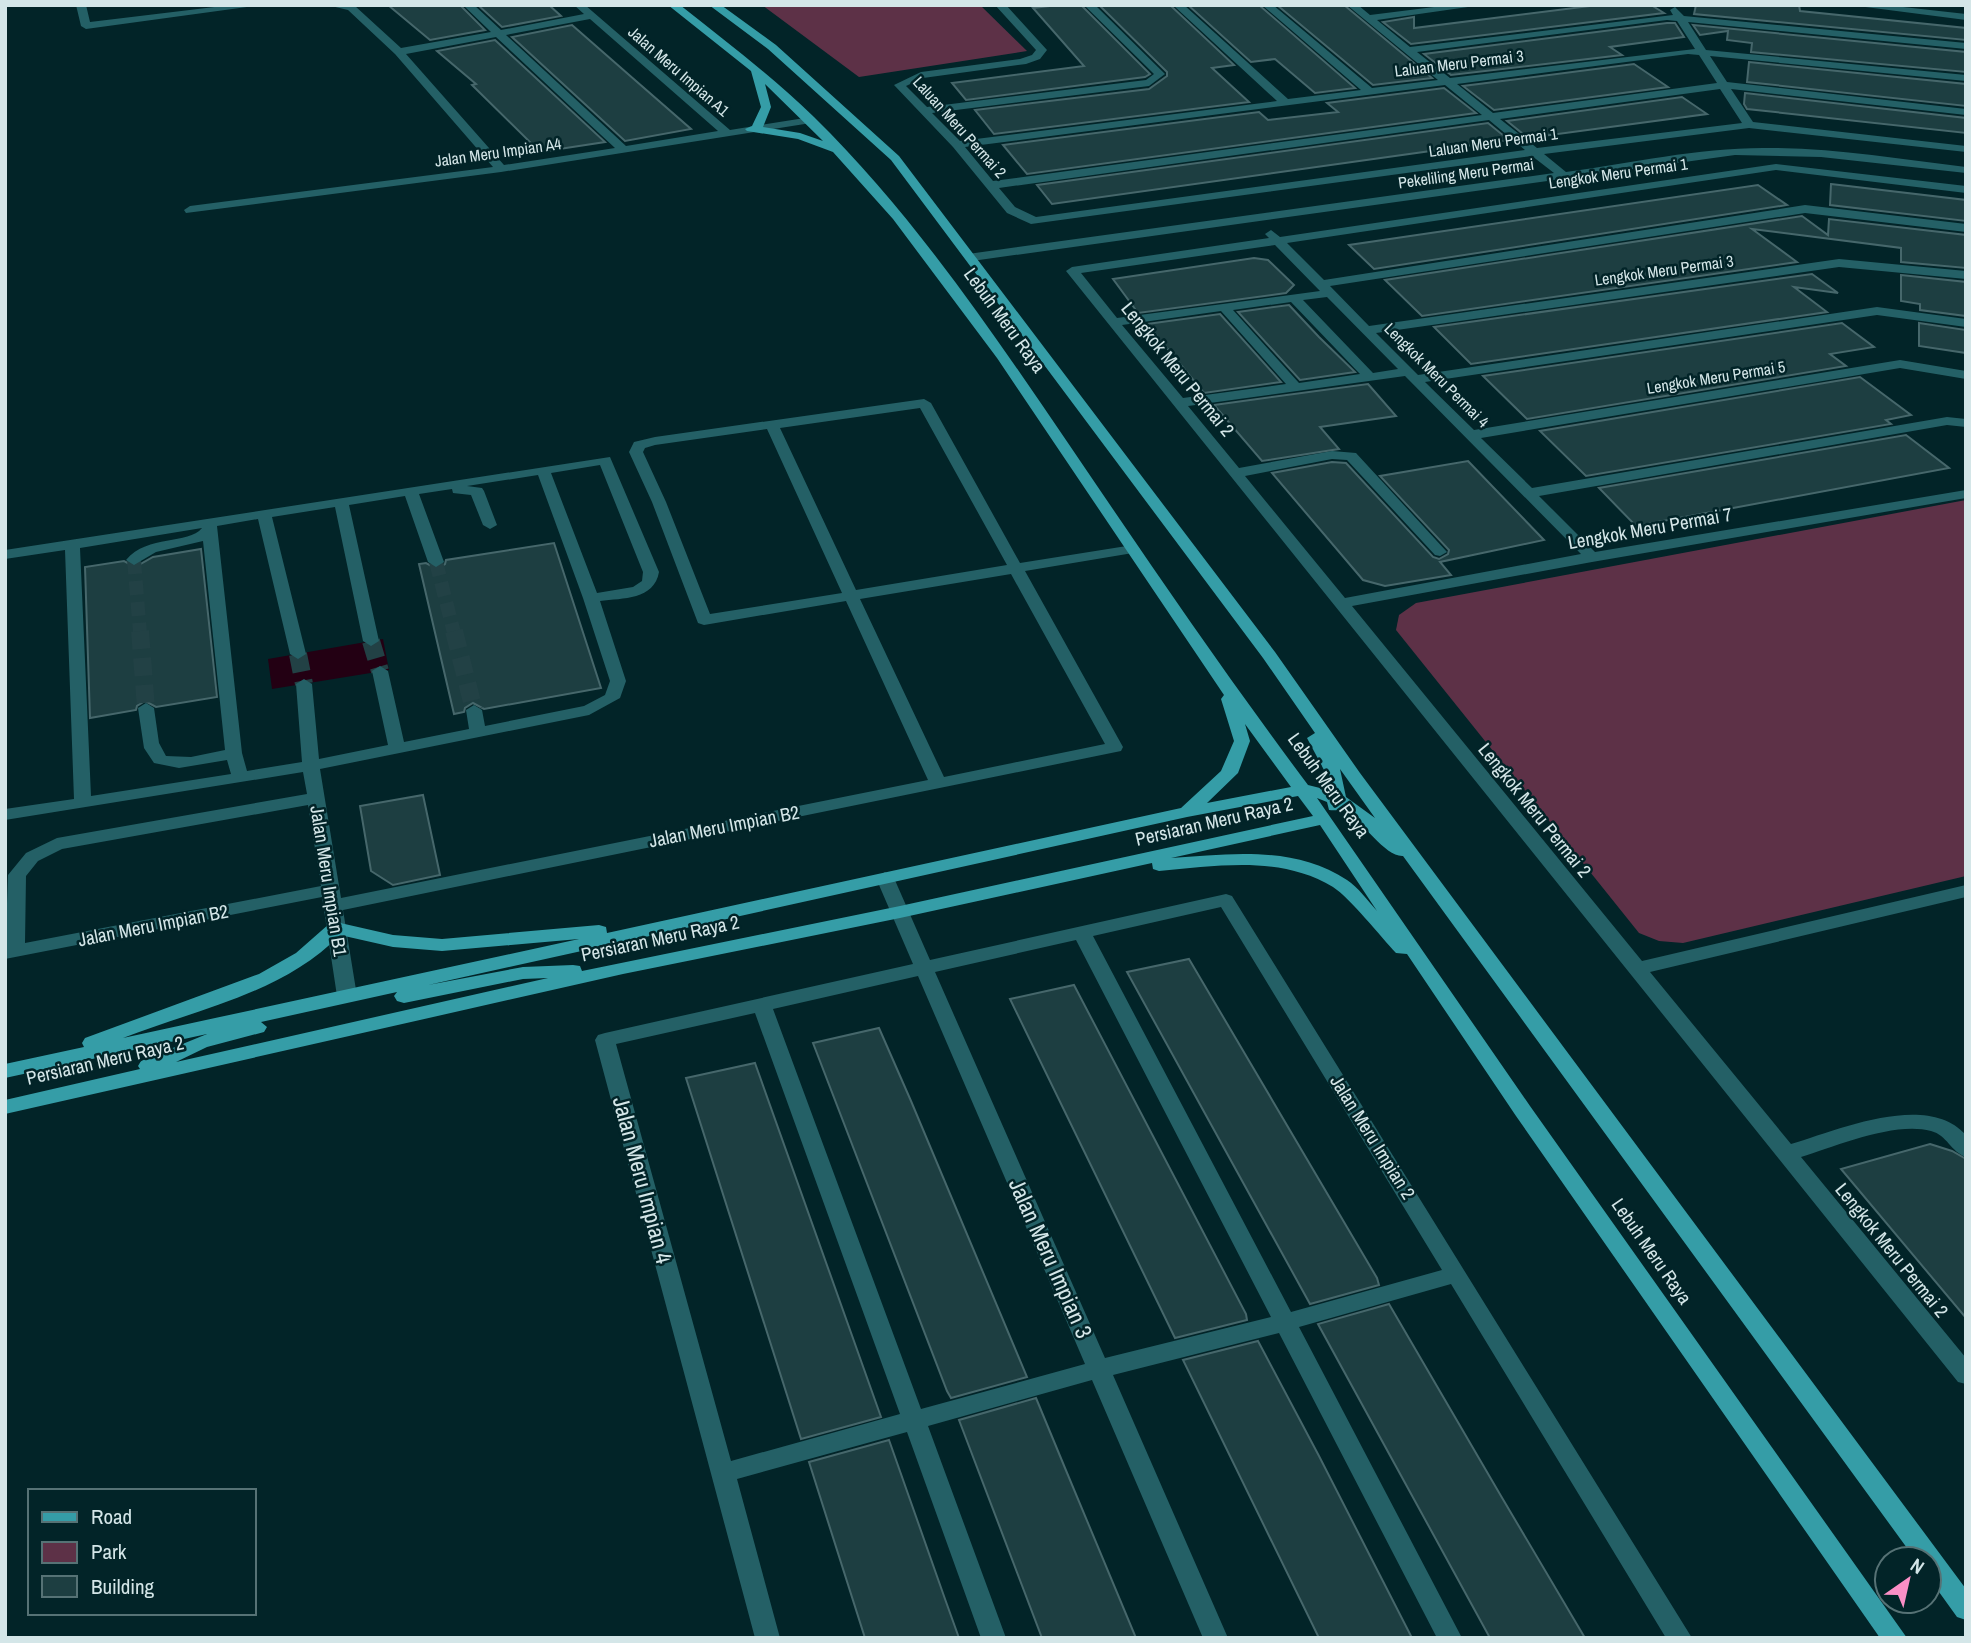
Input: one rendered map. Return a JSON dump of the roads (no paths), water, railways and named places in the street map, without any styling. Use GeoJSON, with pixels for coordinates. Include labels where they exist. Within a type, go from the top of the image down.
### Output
{"type":"FeatureCollection","features":[{"type":"Feature","properties":{"kind":"main road","name":"Lebuh Meru Raya"},"geometry":{"type":"LineString","coordinates":[[673,5],[756,70],[811,120],[897,216],[1002,356],[1224,684],[1304,790],[1523,1111],[1895,1638]]}},
{"type":"Feature","properties":{"kind":"main road","name":"Lebuh Meru Raya"},"geometry":{"type":"LineString","coordinates":[[714,5],[772,47],[895,158],[1269,655],[1354,778],[1966,1609]]}},
{"type":"Feature","properties":{"kind":"main road"},"geometry":{"type":"LineString","coordinates":[[756,70],[766,107],[754,129],[800,136],[839,150]]}},
{"type":"Feature","properties":{"kind":"main road"},"geometry":{"type":"LineString","coordinates":[[1269,655],[1324,753],[1336,785],[1338,798],[1334,809],[1324,819]]}},
{"type":"Feature","properties":{"kind":"main road"},"geometry":{"type":"LineString","coordinates":[[1187,812],[1228,773],[1242,741],[1224,684]]}},
{"type":"Feature","properties":{"kind":"main road"},"geometry":{"type":"LineString","coordinates":[[1304,790],[1321,791],[1338,798],[1374,827],[1444,898]]}},
{"type":"Feature","properties":{"kind":"main road","name":"Persiaran Meru Raya 2"},"geometry":{"type":"LineString","coordinates":[[5,1071],[1187,812],[1304,790]]}},
{"type":"Feature","properties":{"kind":"main road","name":"Persiaran Meru Raya 2"},"geometry":{"type":"LineString","coordinates":[[5,1107],[623,968],[900,912],[1324,819]]}},
{"type":"Feature","properties":{"kind":"main road"},"geometry":{"type":"LineString","coordinates":[[1118,865],[1168,865],[1237,859],[1278,860],[1308,869],[1341,884],[1442,989]]}},
{"type":"Feature","properties":{"kind":"main road"},"geometry":{"type":"LineString","coordinates":[[44,1063],[155,1018],[255,984],[317,950],[336,928],[393,942],[442,945],[537,938],[696,920]]}},
{"type":"Feature","properties":{"kind":"main road"},"geometry":{"type":"LineString","coordinates":[[116,1080],[201,1042],[324,1009],[347,996],[383,1000],[523,973],[623,968]]}},
{"type":"Feature","properties":{"kind":"street"},"geometry":{"type":"LineString","coordinates":[[81,5],[86,26],[257,5]]}},
{"type":"Feature","properties":{"kind":"street"},"geometry":{"type":"LineString","coordinates":[[332,5],[354,7],[399,52],[502,169]]}},
{"type":"Feature","properties":{"kind":"street"},"geometry":{"type":"LineString","coordinates":[[468,5],[623,149]]}},
{"type":"Feature","properties":{"kind":"street","name":"Jalan Meru Impian A1"},"geometry":{"type":"LineString","coordinates":[[579,5],[727,133]]}},
{"type":"Feature","properties":{"kind":"street","name":"Laluan Meru Permai 2"},"geometry":{"type":"LineString","coordinates":[[1000,5],[1042,51],[1040,54],[1022,62],[921,75],[899,85],[957,145],[1012,210],[1027,218]]}},
{"type":"Feature","properties":{"kind":"street"},"geometry":{"type":"LineString","coordinates":[[922,111],[1149,83],[1160,74],[1089,5]]}},
{"type":"Feature","properties":{"kind":"street"},"geometry":{"type":"LineString","coordinates":[[1178,5],[1285,102]]}},
{"type":"Feature","properties":{"kind":"street"},"geometry":{"type":"LineString","coordinates":[[1267,5],[1369,91]]}},
{"type":"Feature","properties":{"kind":"street"},"geometry":{"type":"LineString","coordinates":[[1352,5],[1563,175]]}},
{"type":"Feature","properties":{"kind":"street"},"geometry":{"type":"LineString","coordinates":[[1368,18],[1477,5]]}},
{"type":"Feature","properties":{"kind":"street"},"geometry":{"type":"LineString","coordinates":[[1671,5],[1749,125]]}},
{"type":"Feature","properties":{"kind":"street"},"geometry":{"type":"LineString","coordinates":[[1855,5],[1966,16]]}},
{"type":"Feature","properties":{"kind":"street"},"geometry":{"type":"LineString","coordinates":[[399,52],[592,16]]}},
{"type":"Feature","properties":{"kind":"street"},"geometry":{"type":"LineString","coordinates":[[1407,50],[1680,17],[1966,46]]}},
{"type":"Feature","properties":{"kind":"street","name":"Laluan Meru Permai 3"},"geometry":{"type":"LineString","coordinates":[[957,145],[1445,80],[1702,50],[1966,78]]}},
{"type":"Feature","properties":{"kind":"street"},"geometry":{"type":"LineString","coordinates":[[993,185],[1493,119],[1724,85],[1966,112]]}},
{"type":"Feature","properties":{"kind":"street","name":"Jalan Meru Impian A4"},"geometry":{"type":"LineString","coordinates":[[190,210],[502,169],[811,120]]}},
{"type":"Feature","properties":{"kind":"street","name":"Laluan Meru Permai 1"},"geometry":{"type":"LineString","coordinates":[[1027,218],[1045,221],[1533,152],[1749,125],[1966,149]]}},
{"type":"Feature","properties":{"kind":"street","name":"Pekeliling Meru Permai"},"geometry":{"type":"LineString","coordinates":[[972,257],[1563,175],[1767,150],[1966,170]]}},
{"type":"Feature","properties":{"kind":"street","name":"Lengkok Meru Permai 1"},"geometry":{"type":"LineString","coordinates":[[1277,240],[1776,167],[1966,190]]}},
{"type":"Feature","properties":{"kind":"street"},"geometry":{"type":"LineString","coordinates":[[1113,323],[1294,298],[1325,289],[1805,209],[1966,228]]}},
{"type":"Feature","properties":{"kind":"street","name":"Lengkok Meru Permai 4"},"geometry":{"type":"LineString","coordinates":[[1256,219],[1592,557]]}},
{"type":"Feature","properties":{"kind":"street","name":"Lengkok Meru Permai 2"},"geometry":{"type":"LineString","coordinates":[[1277,240],[1072,271],[1966,1375]]}},
{"type":"Feature","properties":{"kind":"street","name":"Lengkok Meru Permai 3"},"geometry":{"type":"LineString","coordinates":[[1367,330],[1839,263],[1966,275]]}},
{"type":"Feature","properties":{"kind":"street"},"geometry":{"type":"LineString","coordinates":[[1294,298],[1370,377]]}},
{"type":"Feature","properties":{"kind":"street"},"geometry":{"type":"LineString","coordinates":[[1224,307],[1297,387]]}},
{"type":"Feature","properties":{"kind":"street"},"geometry":{"type":"LineString","coordinates":[[1179,403],[1370,377],[1412,375],[1877,311],[1966,323]]}},
{"type":"Feature","properties":{"kind":"street","name":"Lengkok Meru Permai 5"},"geometry":{"type":"LineString","coordinates":[[1472,435],[1900,364],[1966,375]]}},
{"type":"Feature","properties":{"kind":"street"},"geometry":{"type":"LineString","coordinates":[[1016,568],[924,403],[655,441],[639,445],[636,452],[659,502],[704,620],[1133,549]]}},
{"type":"Feature","properties":{"kind":"street"},"geometry":{"type":"LineString","coordinates":[[1529,493],[1947,421],[1966,424]]}},
{"type":"Feature","properties":{"kind":"street"},"geometry":{"type":"LineString","coordinates":[[772,426],[938,783]]}},
{"type":"Feature","properties":{"kind":"street"},"geometry":{"type":"LineString","coordinates":[[1236,473],[1332,455],[1351,456],[1440,552]]}},
{"type":"Feature","properties":{"kind":"street"},"geometry":{"type":"LineString","coordinates":[[412,494],[605,460],[650,572],[649,583],[637,591],[591,598]]}},
{"type":"Feature","properties":{"kind":"street"},"geometry":{"type":"LineString","coordinates":[[5,815],[311,766],[589,710],[612,698],[618,681],[591,598],[543,470]]}},
{"type":"Feature","properties":{"kind":"street"},"geometry":{"type":"LineString","coordinates":[[5,555],[72,544],[210,528],[264,515],[341,502],[467,489],[477,491],[490,525]]}},
{"type":"Feature","properties":{"kind":"street"},"geometry":{"type":"LineString","coordinates":[[412,494],[436,562]]}},
{"type":"Feature","properties":{"kind":"street","name":"Lengkok Meru Permai 7"},"geometry":{"type":"LineString","coordinates":[[1342,603],[1592,557],[1966,494]]}},
{"type":"Feature","properties":{"kind":"street"},"geometry":{"type":"LineString","coordinates":[[341,502],[371,641]]}},
{"type":"Feature","properties":{"kind":"street"},"geometry":{"type":"LineString","coordinates":[[264,515],[298,654]]}},
{"type":"Feature","properties":{"kind":"street"},"geometry":{"type":"LineString","coordinates":[[134,560],[142,551],[158,545],[199,539],[210,528]]}},
{"type":"Feature","properties":{"kind":"street"},"geometry":{"type":"LineString","coordinates":[[210,528],[234,753],[240,777]]}},
{"type":"Feature","properties":{"kind":"street"},"geometry":{"type":"LineString","coordinates":[[72,544],[83,804]]}},
{"type":"Feature","properties":{"kind":"street","name":"Jalan Meru Impian B2"},"geometry":{"type":"LineString","coordinates":[[11,952],[331,898],[1115,747],[1016,568]]}},
{"type":"Feature","properties":{"kind":"street"},"geometry":{"type":"LineString","coordinates":[[380,671],[397,749]]}},
{"type":"Feature","properties":{"kind":"street","name":"Jalan Meru Impian B1"},"geometry":{"type":"LineString","coordinates":[[304,684],[311,766],[347,996]]}},
{"type":"Feature","properties":{"kind":"street"},"geometry":{"type":"LineString","coordinates":[[146,708],[154,753],[164,762],[180,764],[234,753]]}},
{"type":"Feature","properties":{"kind":"street"},"geometry":{"type":"LineString","coordinates":[[474,710],[478,733]]}},
{"type":"Feature","properties":{"kind":"street"},"geometry":{"type":"LineString","coordinates":[[11,952],[17,875],[32,856],[57,844],[316,798]]}},
{"type":"Feature","properties":{"kind":"street","name":"Jalan Meru Impian 3"},"geometry":{"type":"LineString","coordinates":[[885,878],[1216,1638]]}},
{"type":"Feature","properties":{"kind":"street"},"geometry":{"type":"LineString","coordinates":[[1635,969],[1966,891]]}},
{"type":"Feature","properties":{"kind":"street","name":"Jalan Meru Impian 2"},"geometry":{"type":"LineString","coordinates":[[926,969],[1226,900],[1680,1638]]}},
{"type":"Feature","properties":{"kind":"street"},"geometry":{"type":"LineString","coordinates":[[1082,933],[1450,1638]]}},
{"type":"Feature","properties":{"kind":"street","name":"Jalan Meru Impian 4"},"geometry":{"type":"LineString","coordinates":[[768,1638],[605,1040],[926,969]]}},
{"type":"Feature","properties":{"kind":"street"},"geometry":{"type":"LineString","coordinates":[[762,1006],[994,1638]]}},
{"type":"Feature","properties":{"kind":"street"},"geometry":{"type":"LineString","coordinates":[[1787,1153],[1901,1121],[1922,1120],[1946,1128],[1966,1149]]}},
{"type":"Feature","properties":{"kind":"street"},"geometry":{"type":"LineString","coordinates":[[723,1473],[1457,1274]]}},
{"type":"Feature","properties":{"kind":"tunnel"},"geometry":{"type":"LineString","coordinates":[[134,560],[140,633]]}},
{"type":"Feature","properties":{"kind":"tunnel"},"geometry":{"type":"LineString","coordinates":[[436,562],[454,633]]}},
{"type":"Feature","properties":{"kind":"tunnel"},"geometry":{"type":"LineString","coordinates":[[140,631],[146,708]]}},
{"type":"Feature","properties":{"kind":"tunnel"},"geometry":{"type":"LineString","coordinates":[[454,631],[474,710]]}},
{"type":"Feature","properties":{"kind":"tunnel"},"geometry":{"type":"LineString","coordinates":[[371,641],[380,671]]}},
{"type":"Feature","properties":{"kind":"tunnel"},"geometry":{"type":"LineString","coordinates":[[298,654],[304,684]]}}]}
